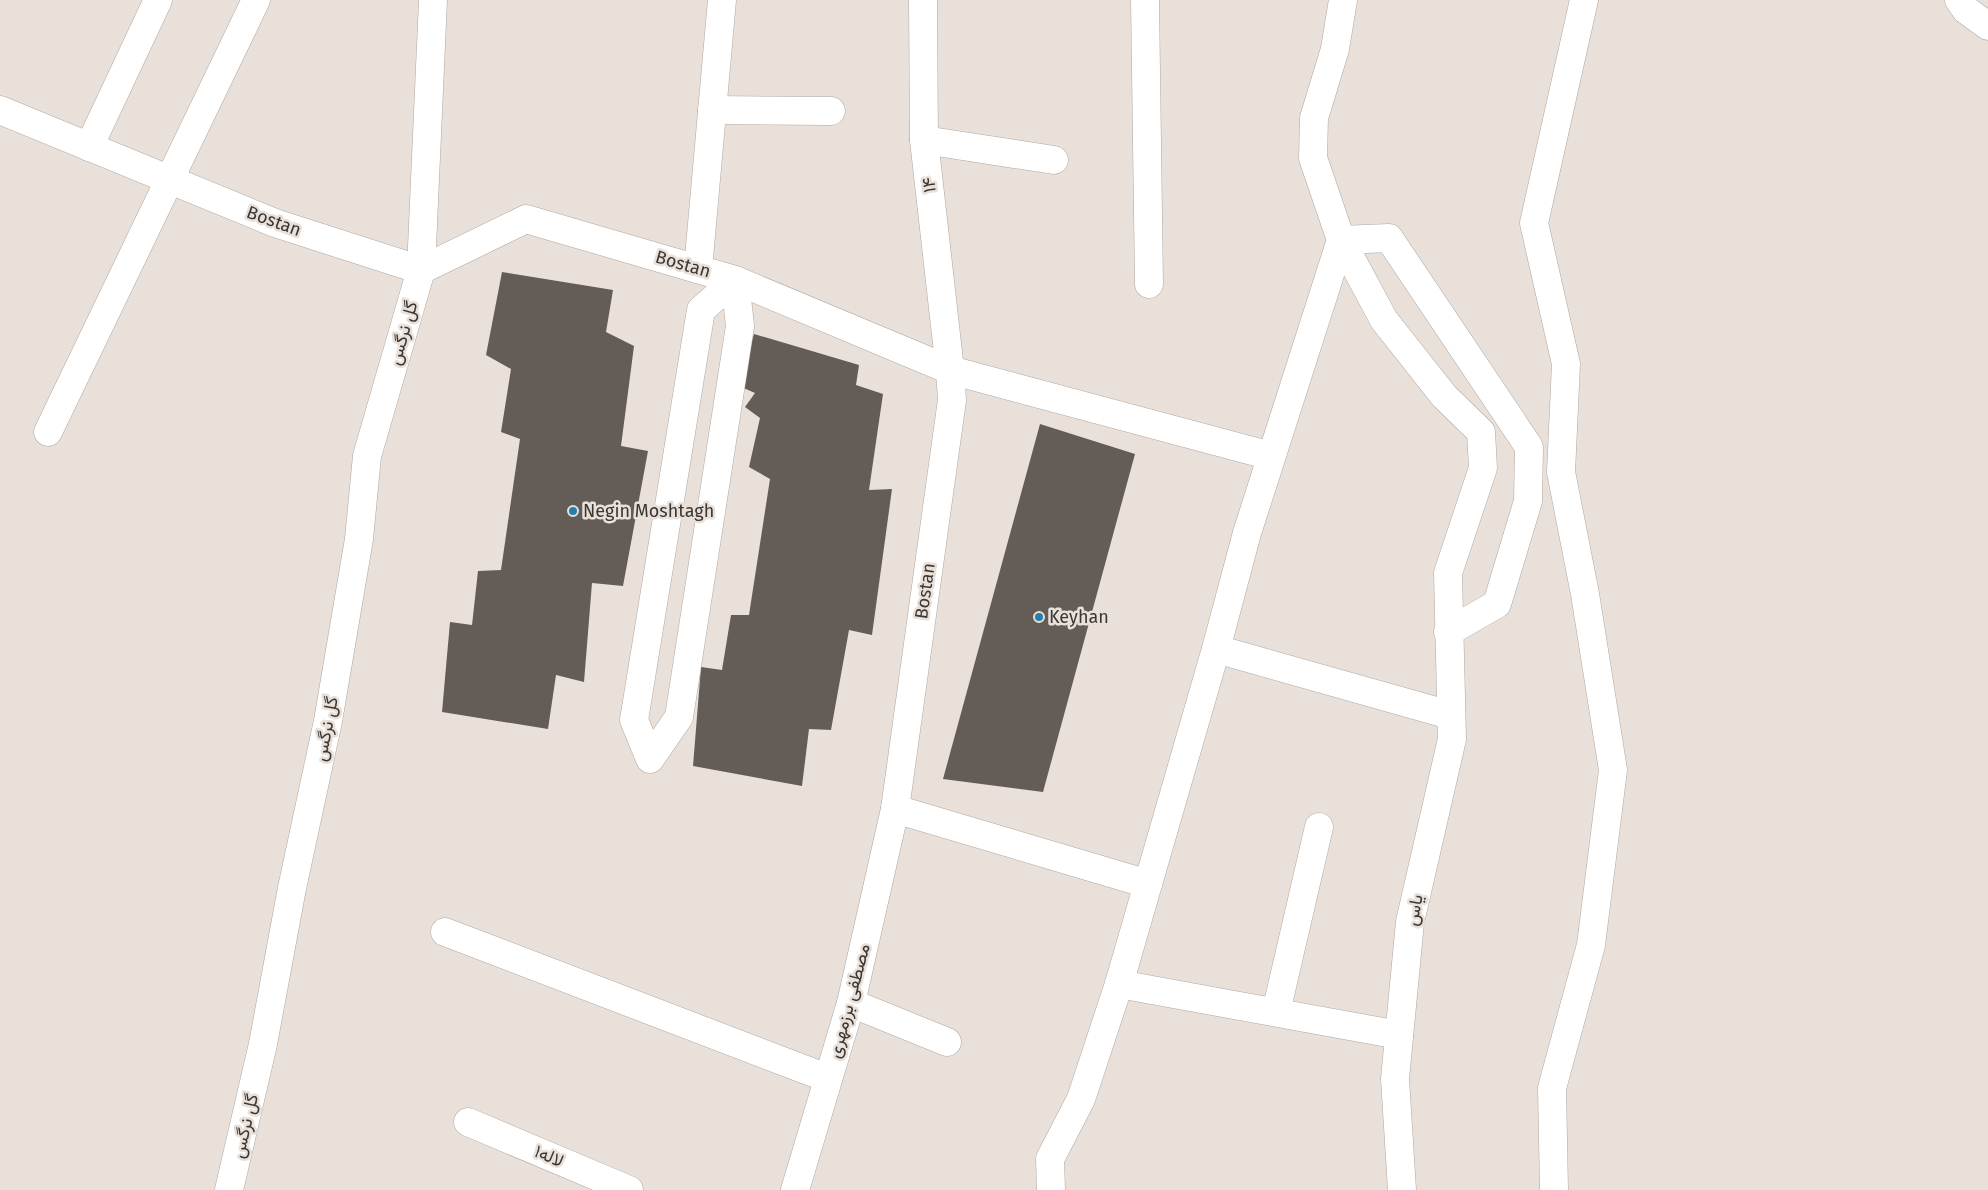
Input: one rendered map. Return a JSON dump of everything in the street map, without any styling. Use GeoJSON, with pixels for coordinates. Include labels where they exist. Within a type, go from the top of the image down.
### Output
{"type":"FeatureCollection","features":[{"type":"Feature","properties":{"kind":"street"},"geometry":{"type":"LineString","coordinates":[[89,147],[158,0]]}},
{"type":"Feature","properties":{"kind":"street"},"geometry":{"type":"LineString","coordinates":[[48,432],[171,181],[256,0]]}},
{"type":"Feature","properties":{"kind":"street","name":"گل نرگس"},"geometry":{"type":"LineString","coordinates":[[237,1187],[292,888],[328,721],[358,539],[367,456],[421,270],[433,0]]}},
{"type":"Feature","properties":{"kind":"street"},"geometry":{"type":"LineString","coordinates":[[698,269],[722,0]]}},
{"type":"Feature","properties":{"kind":"street","name":"۱۴"},"geometry":{"type":"LineString","coordinates":[[923,0],[924,140],[950,370]]}},
{"type":"Feature","properties":{"kind":"street"},"geometry":{"type":"LineString","coordinates":[[1145,0],[1149,284]]}},
{"type":"Feature","properties":{"kind":"street","name":"یاس"},"geometry":{"type":"LineString","coordinates":[[1344,0],[1334,49],[1314,118],[1313,158],[1341,240],[1384,320],[1444,396],[1481,432],[1482,468],[1448,572],[1452,739],[1410,922],[1396,1080],[1402,1190]]}},
{"type":"Feature","properties":{"kind":"street"},"geometry":{"type":"LineString","coordinates":[[1554,1190],[1552,1088],[1591,945],[1613,770],[1586,594],[1561,472],[1566,364],[1534,222],[1584,0]]}},
{"type":"Feature","properties":{"kind":"street"},"geometry":{"type":"LineString","coordinates":[[1959,0],[1966,10],[1988,26]]}},
{"type":"Feature","properties":{"kind":"street"},"geometry":{"type":"LineString","coordinates":[[712,110],[831,111]]}},
{"type":"Feature","properties":{"kind":"street","name":"Bostan"},"geometry":{"type":"LineString","coordinates":[[2,117],[89,147],[275,224],[421,270],[526,219],[735,280],[950,370],[952,400],[895,809]]}},
{"type":"Feature","properties":{"kind":"street"},"geometry":{"type":"LineString","coordinates":[[924,140],[1054,160]]}},
{"type":"Feature","properties":{"kind":"street"},"geometry":{"type":"LineString","coordinates":[[1051,1190],[1050,1159],[1081,1099],[1119,984],[1216,649],[1247,533],[1341,240],[1389,238],[1529,447],[1561,472]]}},
{"type":"Feature","properties":{"kind":"street"},"geometry":{"type":"LineString","coordinates":[[735,280],[740,326],[679,717],[650,759],[634,720],[701,310],[735,280]]}},
{"type":"Feature","properties":{"kind":"street"},"geometry":{"type":"LineString","coordinates":[[950,370],[1272,456]]}},
{"type":"Feature","properties":{"kind":"street"},"geometry":{"type":"LineString","coordinates":[[1448,632],[1497,604],[1528,501],[1529,447]]}},
{"type":"Feature","properties":{"kind":"street"},"geometry":{"type":"LineString","coordinates":[[1216,649],[1450,715]]}},
{"type":"Feature","properties":{"kind":"street"},"geometry":{"type":"LineString","coordinates":[[895,809],[1148,884]]}},
{"type":"Feature","properties":{"kind":"street","name":"مصطفی برزمهری"},"geometry":{"type":"LineString","coordinates":[[795,1190],[851,1003],[895,809]]}},
{"type":"Feature","properties":{"kind":"street"},"geometry":{"type":"LineString","coordinates":[[1276,1012],[1319,827]]}},
{"type":"Feature","properties":{"kind":"street"},"geometry":{"type":"LineString","coordinates":[[445,932],[827,1078]]}},
{"type":"Feature","properties":{"kind":"street"},"geometry":{"type":"LineString","coordinates":[[1119,984],[1400,1035]]}},
{"type":"Feature","properties":{"kind":"street"},"geometry":{"type":"LineString","coordinates":[[851,1003],[947,1042]]}},
{"type":"Feature","properties":{"kind":"street","name":"لاله۱"},"geometry":{"type":"LineString","coordinates":[[468,1122],[629,1190]]}},
{"type":"Feature","properties":{"kind":"building","name":"Negin Moshtagh"},"geometry":{"type":"Polygon","coordinates":[[[502,272],[613,290],[606,332],[634,346],[621,446],[648,451],[623,586],[592,583],[584,682],[556,675],[548,729],[442,712],[450,622],[472,625],[478,571],[501,570],[520,439],[501,432],[511,369],[486,355],[502,272]]]}},
{"type":"Feature","properties":{"kind":"building","name":"Negin Moshtagh"},"geometry":{"type":"Polygon","coordinates":[[[754,334],[859,365],[856,385],[883,394],[869,490],[892,489],[872,635],[849,630],[831,730],[809,729],[802,786],[693,766],[701,667],[722,670],[731,615],[749,615],[770,479],[749,467],[760,418],[745,407],[755,393],[739,386],[754,334]]]}},
{"type":"Feature","properties":{"kind":"building","name":"Keyhan"},"geometry":{"type":"Polygon","coordinates":[[[1040,424],[1135,454],[1043,792],[943,779],[1040,424]]]}},
{"type":"Feature","properties":{"kind":"place","name":"Negin Moshtagh"},"geometry":{"type":"Point","coordinates":[573,511]}},
{"type":"Feature","properties":{"kind":"place","name":"Keyhan"},"geometry":{"type":"Point","coordinates":[1039,617]}}]}
